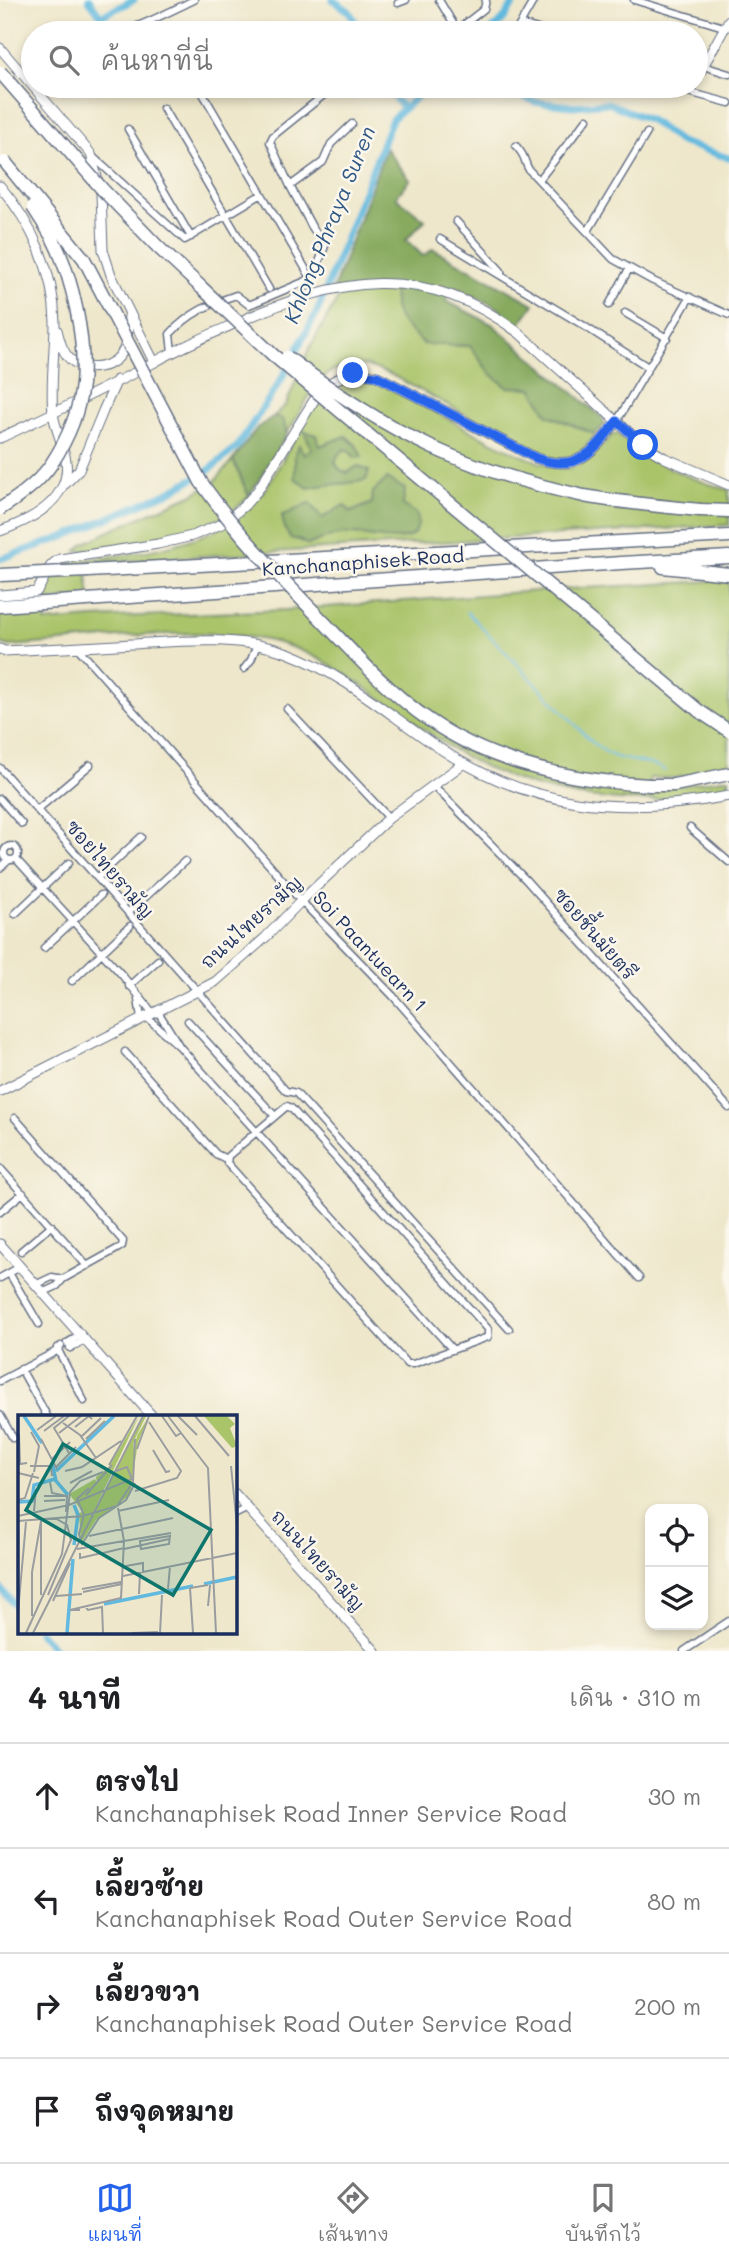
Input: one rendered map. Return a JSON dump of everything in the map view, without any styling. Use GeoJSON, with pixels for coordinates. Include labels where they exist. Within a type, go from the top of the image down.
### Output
{"type":"FeatureCollection","features":[{"type":"Feature","properties":{"kind":"highway"},"geometry":{"type":"LineString","coordinates":[[0,72],[21,98]]}},
{"type":"Feature","properties":{"kind":"highway"},"geometry":{"type":"LineString","coordinates":[[21,98],[103,190],[273,355],[699,711],[729,731]]}},
{"type":"Feature","properties":{"kind":"highway"},"geometry":{"type":"LineString","coordinates":[[0,509],[29,489],[51,465],[75,420],[82,383],[77,315],[68,280],[53,239],[2,159]]}},
{"type":"Feature","properties":{"kind":"highway"},"geometry":{"type":"LineString","coordinates":[[2,159],[84,259],[201,482],[224,515],[361,661],[407,703],[455,735],[497,755],[544,772],[605,782],[650,785],[674,785],[729,774]]}},
{"type":"Feature","properties":{"kind":"highway"},"geometry":{"type":"LineString","coordinates":[[202,288],[334,392],[432,447],[511,476],[584,496],[729,511]]}},
{"type":"Feature","properties":{"kind":"highway","name":"Kanchanaphisek Road"},"geometry":{"type":"LineString","coordinates":[[0,575],[729,536]]}},
{"type":"Feature","properties":{"kind":"highway","name":"Kanchanaphisek Road"},"geometry":{"type":"LineString","coordinates":[[0,606],[729,557]]}},
{"type":"Feature","properties":{"kind":"highway"},"geometry":{"type":"LineString","coordinates":[[621,563],[729,574]]}},
{"type":"Feature","properties":{"kind":"main road"},"geometry":{"type":"LineString","coordinates":[[708,58],[728,25]]}},
{"type":"Feature","properties":{"kind":"main road"},"geometry":{"type":"LineString","coordinates":[[0,48],[21,69]]}},
{"type":"Feature","properties":{"kind":"main road"},"geometry":{"type":"LineString","coordinates":[[46,98],[91,154],[101,193],[103,250],[111,275],[154,362]]}},
{"type":"Feature","properties":{"kind":"main road"},"geometry":{"type":"LineString","coordinates":[[0,186],[33,233],[45,264],[62,349],[71,360],[87,368],[102,367],[116,360],[125,348],[130,314]]}},
{"type":"Feature","properties":{"kind":"main road"},"geometry":{"type":"LineString","coordinates":[[0,438],[174,351],[274,306],[341,286],[391,283],[426,288],[463,299],[501,319],[643,445],[696,473],[729,485]]}},
{"type":"Feature","properties":{"kind":"main road"},"geometry":{"type":"LineString","coordinates":[[55,323],[53,412],[66,457],[67,471],[63,486]]}},
{"type":"Feature","properties":{"kind":"main road"},"geometry":{"type":"LineString","coordinates":[[0,595],[36,592],[41,587],[47,569],[60,559],[192,536],[224,523],[246,506],[258,490],[321,389],[331,381],[353,373],[377,376],[549,463],[566,463],[582,457],[598,445],[617,421]]}},
{"type":"Feature","properties":{"kind":"main road"},"geometry":{"type":"LineString","coordinates":[[0,531],[43,509],[79,470],[117,380]]}},
{"type":"Feature","properties":{"kind":"main road"},"geometry":{"type":"LineString","coordinates":[[0,649],[4,651],[209,639],[257,645],[287,653],[324,669],[464,763],[524,790],[565,801],[622,807],[686,804],[729,796]]}},
{"type":"Feature","properties":{"kind":"main road","name":"ถนนไทยรามัญ"},"geometry":{"type":"LineString","coordinates":[[0,1091],[215,982],[266,937],[389,818],[464,763]]}},
{"type":"Feature","properties":{"kind":"main road"},"geometry":{"type":"LineString","coordinates":[[0,1244],[151,1415]]}},
{"type":"Feature","properties":{"kind":"main road","name":"ถนนไทยรามัญ"},"geometry":{"type":"LineString","coordinates":[[236,1495],[375,1651]]}},
{"type":"Feature","properties":{"kind":"street"},"geometry":{"type":"LineString","coordinates":[[150,21],[194,0]]}},
{"type":"Feature","properties":{"kind":"street"},"geometry":{"type":"LineString","coordinates":[[398,4],[406,0]]}},
{"type":"Feature","properties":{"kind":"street"},"geometry":{"type":"LineString","coordinates":[[439,0],[450,21]]}},
{"type":"Feature","properties":{"kind":"street"},"geometry":{"type":"LineString","coordinates":[[469,21],[484,9],[486,0]]}},
{"type":"Feature","properties":{"kind":"street"},"geometry":{"type":"LineString","coordinates":[[523,21],[534,0]]}},
{"type":"Feature","properties":{"kind":"street"},"geometry":{"type":"LineString","coordinates":[[634,0],[728,25]]}},
{"type":"Feature","properties":{"kind":"street"},"geometry":{"type":"LineString","coordinates":[[708,68],[729,74]]}},
{"type":"Feature","properties":{"kind":"street"},"geometry":{"type":"LineString","coordinates":[[708,90],[729,103]]}},
{"type":"Feature","properties":{"kind":"street"},"geometry":{"type":"LineString","coordinates":[[206,98],[308,273]]}},
{"type":"Feature","properties":{"kind":"street"},"geometry":{"type":"LineString","coordinates":[[174,351],[170,334],[181,322],[205,306],[236,295],[249,305],[313,278],[325,246],[290,186],[270,142],[273,136],[320,98]]}},
{"type":"Feature","properties":{"kind":"street"},"geometry":{"type":"LineString","coordinates":[[163,108],[269,289]]}},
{"type":"Feature","properties":{"kind":"street"},"geometry":{"type":"LineString","coordinates":[[539,180],[587,119]]}},
{"type":"Feature","properties":{"kind":"street"},"geometry":{"type":"LineString","coordinates":[[290,186],[323,162],[331,144],[352,124]]}},
{"type":"Feature","properties":{"kind":"street"},"geometry":{"type":"LineString","coordinates":[[128,129],[191,237]]}},
{"type":"Feature","properties":{"kind":"street"},"geometry":{"type":"LineString","coordinates":[[588,231],[648,133]]}},
{"type":"Feature","properties":{"kind":"street"},"geometry":{"type":"LineString","coordinates":[[516,146],[525,156],[529,170],[613,258],[628,269],[728,311]]}},
{"type":"Feature","properties":{"kind":"street"},"geometry":{"type":"LineString","coordinates":[[91,154],[186,240],[262,194]]}},
{"type":"Feature","properties":{"kind":"street"},"geometry":{"type":"LineString","coordinates":[[456,221],[500,273]]}},
{"type":"Feature","properties":{"kind":"street"},"geometry":{"type":"LineString","coordinates":[[440,239],[500,273],[649,366]]}},
{"type":"Feature","properties":{"kind":"street"},"geometry":{"type":"LineString","coordinates":[[609,305],[628,269]]}},
{"type":"Feature","properties":{"kind":"street"},"geometry":{"type":"LineString","coordinates":[[617,421],[690,297]]}},
{"type":"Feature","properties":{"kind":"street"},"geometry":{"type":"LineString","coordinates":[[625,313],[667,338]]}},
{"type":"Feature","properties":{"kind":"street"},"geometry":{"type":"LineString","coordinates":[[244,669],[257,645]]}},
{"type":"Feature","properties":{"kind":"street","name":"Soi Paantuearn 1"},"geometry":{"type":"LineString","coordinates":[[77,647],[301,901],[393,996],[639,1278]]}},
{"type":"Feature","properties":{"kind":"street"},"geometry":{"type":"LineString","coordinates":[[287,709],[389,818]]}},
{"type":"Feature","properties":{"kind":"street"},"geometry":{"type":"LineString","coordinates":[[37,810],[90,765]]}},
{"type":"Feature","properties":{"kind":"street","name":"ซอยไทยรามัญ"},"geometry":{"type":"LineString","coordinates":[[0,768],[286,1091],[296,1093],[509,1329]]}},
{"type":"Feature","properties":{"kind":"street","name":"ซอยชื้นมัยตรี"},"geometry":{"type":"LineString","coordinates":[[433,785],[526,880],[729,1108]]}},
{"type":"Feature","properties":{"kind":"street"},"geometry":{"type":"LineString","coordinates":[[0,799],[22,824]]}},
{"type":"Feature","properties":{"kind":"street"},"geometry":{"type":"LineString","coordinates":[[690,828],[729,862]]}},
{"type":"Feature","properties":{"kind":"street"},"geometry":{"type":"LineString","coordinates":[[97,878],[141,837]]}},
{"type":"Feature","properties":{"kind":"street"},"geometry":{"type":"LineString","coordinates":[[0,868],[12,859],[18,852],[14,846],[2,849],[4,855],[12,859],[72,920],[130,986],[169,1039],[180,1047]]}},
{"type":"Feature","properties":{"kind":"street"},"geometry":{"type":"LineString","coordinates":[[128,912],[185,861]]}},
{"type":"Feature","properties":{"kind":"street"},"geometry":{"type":"LineString","coordinates":[[15,914],[69,863]]}},
{"type":"Feature","properties":{"kind":"street"},"geometry":{"type":"LineString","coordinates":[[44,948],[101,895]]}},
{"type":"Feature","properties":{"kind":"street"},"geometry":{"type":"LineString","coordinates":[[72,981],[130,926]]}},
{"type":"Feature","properties":{"kind":"street"},"geometry":{"type":"LineString","coordinates":[[130,986],[158,960]]}},
{"type":"Feature","properties":{"kind":"street"},"geometry":{"type":"LineString","coordinates":[[138,997],[149,1014],[452,1349]]}},
{"type":"Feature","properties":{"kind":"street"},"geometry":{"type":"LineString","coordinates":[[188,1021],[274,1115]]}},
{"type":"Feature","properties":{"kind":"street"},"geometry":{"type":"LineString","coordinates":[[125,1052],[216,1154],[226,1159],[407,1364],[414,1364],[488,1336],[488,1329],[291,1108],[282,1108],[226,1159]]}},
{"type":"Feature","properties":{"kind":"street"},"geometry":{"type":"LineString","coordinates":[[15,1118],[123,1241],[117,1249],[42,1293]]}},
{"type":"Feature","properties":{"kind":"street"},"geometry":{"type":"LineString","coordinates":[[0,1168],[87,1266]]}},
{"type":"Feature","properties":{"kind":"street"},"geometry":{"type":"LineString","coordinates":[[0,1212],[23,1193]]}},
{"type":"Feature","properties":{"kind":"street"},"geometry":{"type":"LineString","coordinates":[[21,1251],[52,1225]]}},
{"type":"Feature","properties":{"kind":"street"},"geometry":{"type":"LineString","coordinates":[[0,1278],[20,1267]]}},
{"type":"Feature","properties":{"kind":"street"},"geometry":{"type":"LineString","coordinates":[[9,1273],[39,1324]]}},
{"type":"Feature","properties":{"kind":"street"},"geometry":{"type":"LineString","coordinates":[[35,1284],[52,1277],[63,1279]]}},
{"type":"Feature","properties":{"kind":"street"},"geometry":{"type":"LineString","coordinates":[[0,1381],[81,1338]]}},
{"type":"Feature","properties":{"kind":"street"},"geometry":{"type":"LineString","coordinates":[[62,1348],[83,1401]]}},
{"type":"Feature","properties":{"kind":"street"},"geometry":{"type":"LineString","coordinates":[[21,1369],[46,1415]]}},
{"type":"Feature","properties":{"kind":"street"},"geometry":{"type":"LineString","coordinates":[[0,1415],[13,1438]]}},
{"type":"Feature","properties":{"kind":"street"},"geometry":{"type":"LineString","coordinates":[[236,1514],[248,1508]]}},
{"type":"Feature","properties":{"kind":"street"},"geometry":{"type":"LineString","coordinates":[[684,1651],[729,1621]]}},
{"type":"Feature","properties":{"kind":"green space"},"geometry":{"type":"Polygon","coordinates":[[[386,148],[410,180],[396,197],[425,220],[406,240],[423,256],[433,249],[534,304],[520,324],[495,306],[452,286],[446,301],[492,324],[602,417],[605,425],[595,434],[548,415],[532,388],[507,387],[489,372],[470,346],[424,344],[398,316],[393,291],[341,293],[333,290],[386,148]]]}},
{"type":"Feature","properties":{"kind":"green space"},"geometry":{"type":"Polygon","coordinates":[[[393,291],[424,344],[470,346],[489,372],[532,387],[548,415],[595,434],[590,441],[575,455],[547,458],[390,374],[365,365],[331,371],[312,391],[287,434],[283,419],[274,416],[286,405],[308,351],[341,293],[393,291]]]}},
{"type":"Feature","properties":{"kind":"green space"},"geometry":{"type":"Polygon","coordinates":[[[348,377],[369,378],[382,383],[506,448],[555,467],[570,468],[582,463],[612,435],[617,434],[670,468],[729,490],[729,525],[86,563],[90,597],[44,601],[45,622],[286,610],[549,590],[729,580],[729,768],[674,778],[650,778],[650,790],[729,778],[729,790],[661,800],[627,800],[592,798],[525,783],[462,755],[326,662],[292,647],[262,639],[198,633],[10,646],[0,643],[0,601],[35,598],[44,589],[53,569],[76,561],[162,548],[210,532],[237,518],[251,506],[274,475],[313,406],[332,385],[348,377]]]}},
{"type":"Feature","properties":{"kind":"green space"},"geometry":{"type":"Polygon","coordinates":[[[274,416],[283,419],[287,434],[249,496],[233,460],[257,428],[274,416]]]}},
{"type":"Feature","properties":{"kind":"green space"},"geometry":{"type":"Polygon","coordinates":[[[304,431],[316,435],[320,446],[346,436],[356,445],[362,457],[355,458],[345,449],[335,462],[339,469],[347,473],[358,466],[369,471],[366,480],[308,488],[295,478],[295,452],[299,445],[304,454],[312,449],[304,431]]]}},
{"type":"Feature","properties":{"kind":"green space"},"geometry":{"type":"Polygon","coordinates":[[[233,460],[249,496],[213,522],[169,537],[77,551],[83,544],[191,495],[215,481],[233,460]]]}},
{"type":"Feature","properties":{"kind":"green space"},"geometry":{"type":"Polygon","coordinates":[[[387,479],[405,489],[403,505],[417,514],[418,526],[413,534],[406,538],[345,534],[308,545],[290,538],[284,527],[282,515],[310,503],[322,518],[344,505],[351,512],[372,503],[373,492],[387,479]]]}},
{"type":"Feature","properties":{"kind":"waterway"},"geometry":{"type":"LineString","coordinates":[[89,0],[101,16],[134,0]]}},
{"type":"Feature","properties":{"kind":"waterway"},"geometry":{"type":"LineString","coordinates":[[333,0],[349,11],[355,21]]}},
{"type":"Feature","properties":{"kind":"waterway","name":"Khlong Phraya Suren"},"geometry":{"type":"LineString","coordinates":[[502,21],[516,0]]}},
{"type":"Feature","properties":{"kind":"waterway"},"geometry":{"type":"LineString","coordinates":[[395,98],[404,109]]}},
{"type":"Feature","properties":{"kind":"waterway","name":"Khlong Phraya Suren"},"geometry":{"type":"LineString","coordinates":[[0,559],[64,537],[169,492],[209,470],[237,447],[280,382],[318,310],[392,119],[416,98]]}},
{"type":"Feature","properties":{"kind":"waterway"},"geometry":{"type":"LineString","coordinates":[[526,98],[535,102],[572,106],[608,103],[650,120],[680,142],[729,158]]}},
{"type":"Feature","properties":{"kind":"waterway"},"geometry":{"type":"LineString","coordinates":[[467,612],[592,742],[613,756],[648,763],[666,771]]}},
{"type":"Feature","properties":{"kind":"waterway"},"geometry":{"type":"LineString","coordinates":[[0,1588],[18,1608]]}},
{"type":"Feature","properties":{"kind":"waterway"},"geometry":{"type":"LineString","coordinates":[[40,1633],[56,1651]]}},
{"type":"Feature","properties":{"kind":"route"},"geometry":{"type":"LineString","coordinates":[[353,373],[377,376],[549,463],[576,461],[598,445],[617,421],[643,445]]}}]}
